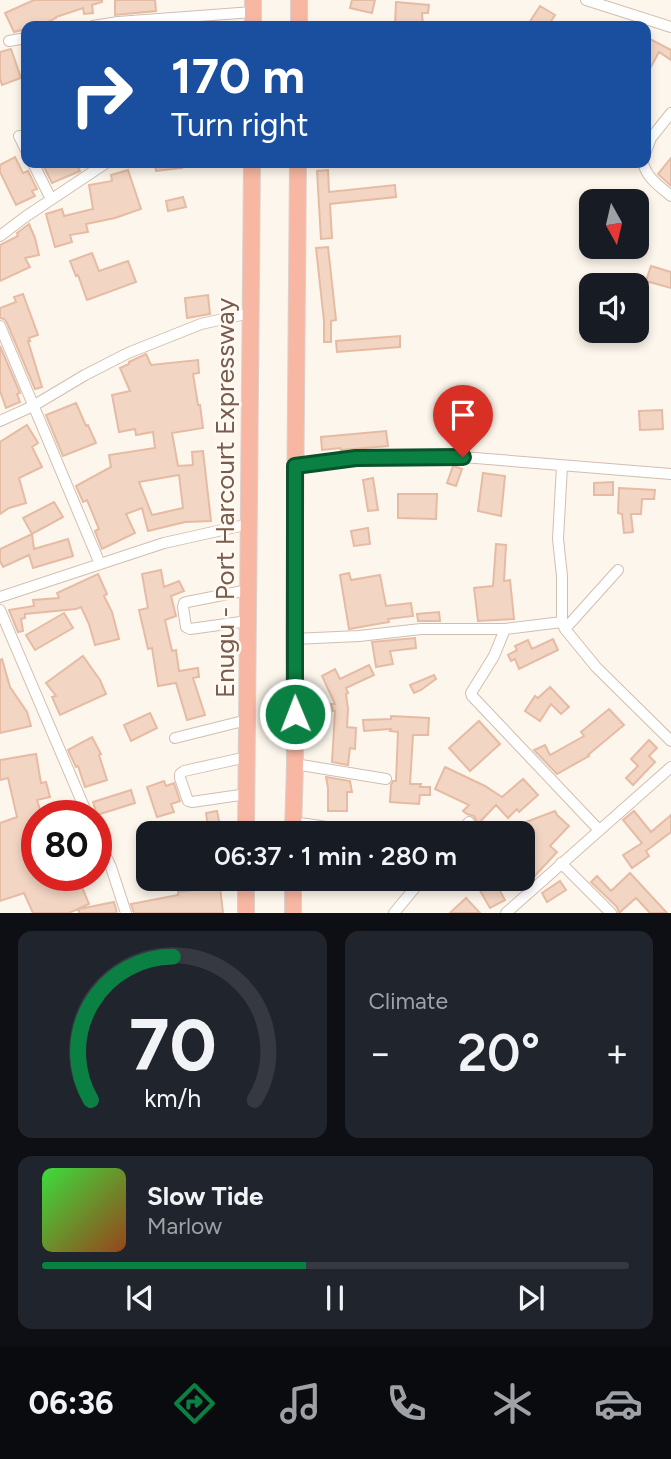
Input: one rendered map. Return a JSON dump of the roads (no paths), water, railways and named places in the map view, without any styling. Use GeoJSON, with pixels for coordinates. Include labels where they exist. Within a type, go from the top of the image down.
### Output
{"type":"FeatureCollection","features":[{"type":"Feature","properties":{"kind":"highway"},"geometry":{"type":"LineString","coordinates":[[299,0],[299,21]]}},
{"type":"Feature","properties":{"kind":"highway","name":"Enugu - Port Harcourt Expressway"},"geometry":{"type":"LineString","coordinates":[[246,821],[252,168]]}},
{"type":"Feature","properties":{"kind":"highway"},"geometry":{"type":"LineString","coordinates":[[293,821],[298,168]]}},
{"type":"Feature","properties":{"kind":"highway"},"geometry":{"type":"LineString","coordinates":[[246,891],[246,913]]}},
{"type":"Feature","properties":{"kind":"highway"},"geometry":{"type":"LineString","coordinates":[[293,891],[293,913]]}},
{"type":"Feature","properties":{"kind":"street"},"geometry":{"type":"LineString","coordinates":[[586,0],[671,27]]}},
{"type":"Feature","properties":{"kind":"street"},"geometry":{"type":"LineString","coordinates":[[133,21],[253,13]]}},
{"type":"Feature","properties":{"kind":"street"},"geometry":{"type":"LineString","coordinates":[[9,41],[21,39]]}},
{"type":"Feature","properties":{"kind":"street"},"geometry":{"type":"LineString","coordinates":[[651,140],[671,113]]}},
{"type":"Feature","properties":{"kind":"street"},"geometry":{"type":"LineString","coordinates":[[19,136],[21,140]]}},
{"type":"Feature","properties":{"kind":"street"},"geometry":{"type":"LineString","coordinates":[[36,168],[51,199]]}},
{"type":"Feature","properties":{"kind":"street"},"geometry":{"type":"LineString","coordinates":[[0,236],[25,216],[98,168]]}},
{"type":"Feature","properties":{"kind":"street"},"geometry":{"type":"LineString","coordinates":[[644,168],[649,177],[671,196]]}},
{"type":"Feature","properties":{"kind":"street"},"geometry":{"type":"LineString","coordinates":[[0,421],[33,406],[128,353],[201,324],[250,313]]}},
{"type":"Feature","properties":{"kind":"street"},"geometry":{"type":"LineString","coordinates":[[0,326],[100,564]]}},
{"type":"Feature","properties":{"kind":"street"},"geometry":{"type":"LineString","coordinates":[[295,466],[356,458],[463,457],[671,474]]}},
{"type":"Feature","properties":{"kind":"street"},"geometry":{"type":"LineString","coordinates":[[562,466],[558,539],[563,625],[596,667],[671,741]]}},
{"type":"Feature","properties":{"kind":"street"},"geometry":{"type":"LineString","coordinates":[[0,597],[164,543],[249,524]]}},
{"type":"Feature","properties":{"kind":"street"},"geometry":{"type":"LineString","coordinates":[[294,639],[359,636],[421,629],[505,629],[563,625],[618,570]]}},
{"type":"Feature","properties":{"kind":"street"},"geometry":{"type":"LineString","coordinates":[[248,590],[187,602],[183,607],[186,627],[190,629],[248,621]]}},
{"type":"Feature","properties":{"kind":"street"},"geometry":{"type":"LineString","coordinates":[[0,610],[81,800]]}},
{"type":"Feature","properties":{"kind":"street"},"geometry":{"type":"LineString","coordinates":[[505,629],[494,656],[471,693],[472,696],[599,830]]}},
{"type":"Feature","properties":{"kind":"street"},"geometry":{"type":"LineString","coordinates":[[175,738],[247,720]]}},
{"type":"Feature","properties":{"kind":"street"},"geometry":{"type":"LineString","coordinates":[[247,757],[184,771],[180,778],[188,801],[192,802],[247,794]]}},
{"type":"Feature","properties":{"kind":"street"},"geometry":{"type":"LineString","coordinates":[[295,764],[386,779]]}},
{"type":"Feature","properties":{"kind":"street"},"geometry":{"type":"LineString","coordinates":[[506,913],[671,766]]}},
{"type":"Feature","properties":{"kind":"street"},"geometry":{"type":"LineString","coordinates":[[561,863],[611,913]]}},
{"type":"Feature","properties":{"kind":"street"},"geometry":{"type":"LineString","coordinates":[[112,870],[126,913]]}},
{"type":"Feature","properties":{"kind":"street"},"geometry":{"type":"LineString","coordinates":[[394,913],[412,891]]}}]}
